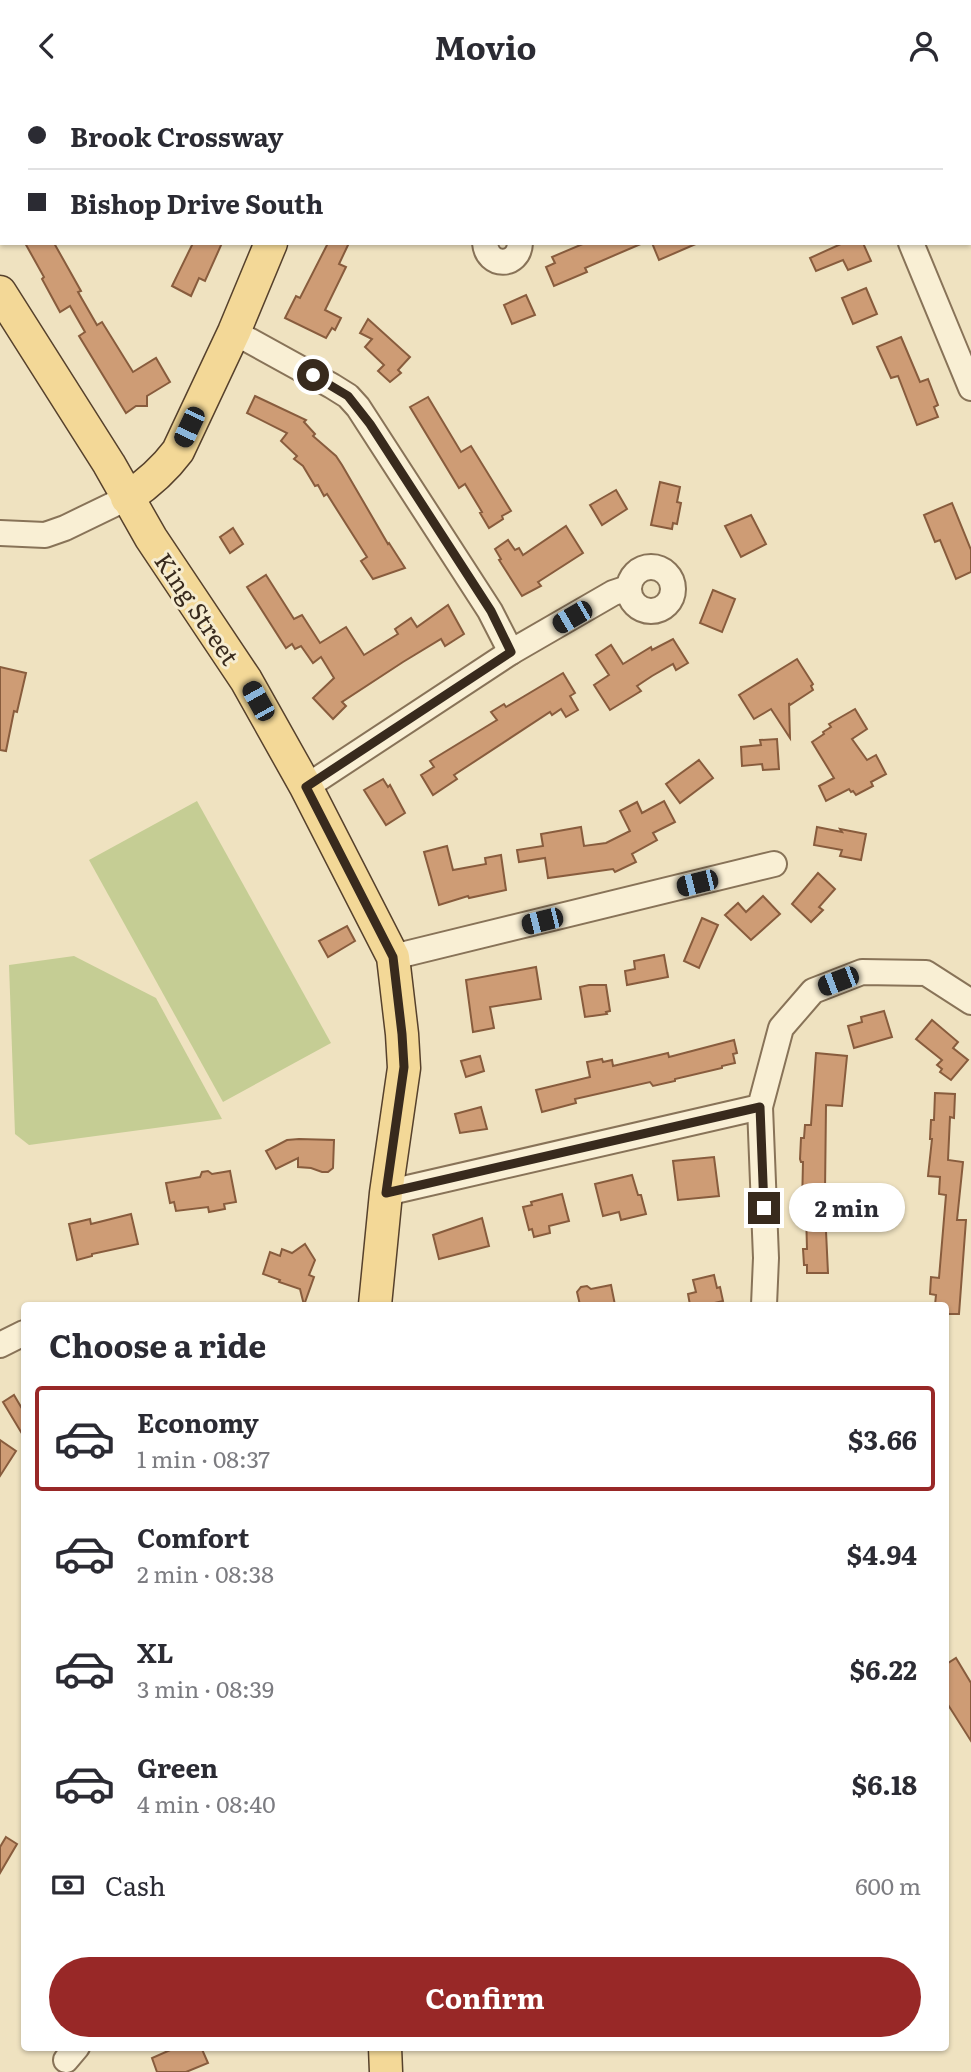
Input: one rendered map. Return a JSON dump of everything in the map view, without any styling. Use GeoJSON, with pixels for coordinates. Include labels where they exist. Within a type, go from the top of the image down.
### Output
{"type":"FeatureCollection","features":[{"type":"Feature","properties":{"kind":"main road"},"geometry":{"type":"LineString","coordinates":[[127,498],[149,484],[165,469],[177,451],[234,332],[270,245]]}},
{"type":"Feature","properties":{"kind":"main road","name":"King Street"},"geometry":{"type":"LineString","coordinates":[[0,292],[109,464],[174,573],[246,680],[306,787],[393,957],[404,1067],[386,1193],[375,1302]]}},
{"type":"Feature","properties":{"kind":"main road"},"geometry":{"type":"LineString","coordinates":[[384,2051],[386,2072]]}},
{"type":"Feature","properties":{"kind":"street"},"geometry":{"type":"LineString","coordinates":[[485,245],[488,256],[503,263],[515,257],[520,245]]}},
{"type":"Feature","properties":{"kind":"street"},"geometry":{"type":"LineString","coordinates":[[912,245],[965,352],[971,388]]}},
{"type":"Feature","properties":{"kind":"street"},"geometry":{"type":"LineString","coordinates":[[234,332],[332,386],[348,396],[358,407],[491,611],[511,652]]}},
{"type":"Feature","properties":{"kind":"street"},"geometry":{"type":"LineString","coordinates":[[0,533],[45,535],[127,498]]}},
{"type":"Feature","properties":{"kind":"street"},"geometry":{"type":"LineString","coordinates":[[306,787],[511,652],[613,593],[628,588]]}},
{"type":"Feature","properties":{"kind":"street"},"geometry":{"type":"LineString","coordinates":[[393,957],[774,864]]}},
{"type":"Feature","properties":{"kind":"street"},"geometry":{"type":"LineString","coordinates":[[764,1302],[766,1258],[760,1107],[781,1028],[813,991],[862,972],[926,973],[971,1002]]}},
{"type":"Feature","properties":{"kind":"street"},"geometry":{"type":"LineString","coordinates":[[386,1193],[760,1107]]}},
{"type":"Feature","properties":{"kind":"street"},"geometry":{"type":"LineString","coordinates":[[0,1345],[21,1334]]}},
{"type":"Feature","properties":{"kind":"green space"},"geometry":{"type":"Polygon","coordinates":[[[197,801],[331,1043],[223,1102],[89,860],[197,801]]]}},
{"type":"Feature","properties":{"kind":"green space"},"geometry":{"type":"Polygon","coordinates":[[[74,956],[156,998],[222,1119],[29,1145],[15,1134],[9,965],[74,956]]]}},
{"type":"Feature","properties":{"kind":"building"},"geometry":{"type":"Polygon","coordinates":[[[26,245],[55,245],[97,325],[102,322],[133,372],[156,358],[170,382],[147,396],[147,406],[136,406],[126,413],[79,336],[85,332],[70,306],[60,312],[42,279],[44,277],[26,245]]]}},
{"type":"Feature","properties":{"kind":"building"},"geometry":{"type":"Polygon","coordinates":[[[192,245],[221,245],[205,281],[199,278],[191,296],[172,286],[192,245]]]}},
{"type":"Feature","properties":{"kind":"building"},"geometry":{"type":"Polygon","coordinates":[[[327,245],[348,245],[339,264],[346,267],[325,310],[341,318],[335,330],[332,328],[326,338],[285,318],[296,296],[300,298],[327,245]]]}},
{"type":"Feature","properties":{"kind":"building"},"geometry":{"type":"Polygon","coordinates":[[[580,245],[638,245],[585,268],[587,272],[554,286],[546,267],[555,263],[552,257],[580,245]]]}},
{"type":"Feature","properties":{"kind":"building"},"geometry":{"type":"Polygon","coordinates":[[[653,245],[693,245],[659,260],[653,245]]]}},
{"type":"Feature","properties":{"kind":"building"},"geometry":{"type":"Polygon","coordinates":[[[839,245],[864,245],[871,261],[848,270],[843,260],[816,271],[810,258],[839,245]]]}},
{"type":"Feature","properties":{"kind":"building"},"geometry":{"type":"Polygon","coordinates":[[[866,288],[877,314],[853,324],[842,298],[866,288]]]}},
{"type":"Feature","properties":{"kind":"building"},"geometry":{"type":"Polygon","coordinates":[[[526,295],[535,315],[512,324],[504,305],[526,295]]]}},
{"type":"Feature","properties":{"kind":"building"},"geometry":{"type":"Polygon","coordinates":[[[368,319],[410,357],[398,370],[401,373],[390,382],[378,371],[384,365],[365,347],[372,339],[360,333],[368,319]]]}},
{"type":"Feature","properties":{"kind":"building"},"geometry":{"type":"Polygon","coordinates":[[[901,337],[920,382],[928,379],[938,405],[934,407],[938,417],[917,425],[898,376],[891,378],[877,347],[901,337]]]}},
{"type":"Feature","properties":{"kind":"building"},"geometry":{"type":"Polygon","coordinates":[[[255,396],[306,420],[304,422],[315,434],[313,436],[336,456],[405,568],[373,579],[361,561],[367,557],[327,494],[324,496],[318,485],[315,486],[303,466],[294,459],[297,456],[281,441],[287,433],[247,413],[255,396]]]}},
{"type":"Feature","properties":{"kind":"building"},"geometry":{"type":"Polygon","coordinates":[[[428,397],[461,452],[471,446],[511,511],[489,528],[465,484],[459,488],[410,407],[428,397]]]}},
{"type":"Feature","properties":{"kind":"building"},"geometry":{"type":"Polygon","coordinates":[[[660,482],[680,487],[677,502],[681,503],[677,524],[673,523],[672,529],[651,525],[660,482]]]}},
{"type":"Feature","properties":{"kind":"building"},"geometry":{"type":"Polygon","coordinates":[[[616,490],[627,509],[602,525],[590,505],[616,490]]]}},
{"type":"Feature","properties":{"kind":"building"},"geometry":{"type":"Polygon","coordinates":[[[952,503],[971,550],[971,572],[956,579],[940,540],[935,542],[924,515],[952,503]]]}},
{"type":"Feature","properties":{"kind":"building"},"geometry":{"type":"Polygon","coordinates":[[[751,515],[766,544],[741,557],[725,526],[751,515]]]}},
{"type":"Feature","properties":{"kind":"building"},"geometry":{"type":"Polygon","coordinates":[[[566,526],[583,553],[538,582],[541,586],[522,596],[495,549],[508,540],[515,550],[519,548],[523,555],[566,526]]]}},
{"type":"Feature","properties":{"kind":"building"},"geometry":{"type":"Polygon","coordinates":[[[233,528],[243,544],[230,553],[220,537],[233,528]]]}},
{"type":"Feature","properties":{"kind":"building"},"geometry":{"type":"Polygon","coordinates":[[[266,575],[294,619],[302,615],[320,643],[346,627],[364,655],[398,634],[395,629],[411,618],[417,627],[448,605],[464,634],[445,646],[441,639],[403,662],[342,702],[346,706],[333,719],[313,698],[334,678],[321,657],[313,663],[301,646],[295,649],[292,644],[286,648],[247,587],[266,575]]]}},
{"type":"Feature","properties":{"kind":"building"},"geometry":{"type":"Polygon","coordinates":[[[713,590],[735,599],[722,632],[700,623],[713,590]]]}},
{"type":"Feature","properties":{"kind":"building"},"geometry":{"type":"Polygon","coordinates":[[[673,639],[688,663],[676,670],[673,664],[652,676],[637,686],[641,691],[610,710],[594,685],[609,675],[596,655],[611,645],[623,664],[651,647],[652,650],[673,639]]]}},
{"type":"Feature","properties":{"kind":"building"},"geometry":{"type":"Polygon","coordinates":[[[797,659],[813,684],[813,690],[790,705],[789,703],[790,738],[771,709],[754,719],[739,695],[797,659]]]}},
{"type":"Feature","properties":{"kind":"building"},"geometry":{"type":"Polygon","coordinates":[[[0,667],[26,673],[17,712],[14,711],[6,751],[0,750],[0,667]]]}},
{"type":"Feature","properties":{"kind":"building"},"geometry":{"type":"Polygon","coordinates":[[[563,673],[575,693],[570,696],[578,710],[566,717],[561,709],[552,715],[550,712],[454,775],[457,779],[433,795],[421,775],[434,767],[430,761],[497,720],[491,712],[504,704],[506,707],[563,673]]]}},
{"type":"Feature","properties":{"kind":"building"},"geometry":{"type":"Polygon","coordinates":[[[855,709],[867,729],[852,739],[867,760],[876,755],[886,774],[871,782],[873,786],[856,795],[849,789],[826,801],[819,786],[834,778],[812,742],[831,727],[829,724],[855,709]]]}},
{"type":"Feature","properties":{"kind":"building"},"geometry":{"type":"Polygon","coordinates":[[[777,739],[779,769],[763,770],[762,764],[742,766],[741,747],[761,745],[760,740],[777,739]]]}},
{"type":"Feature","properties":{"kind":"building"},"geometry":{"type":"Polygon","coordinates":[[[699,760],[713,778],[680,803],[666,784],[699,760]]]}},
{"type":"Feature","properties":{"kind":"building"},"geometry":{"type":"Polygon","coordinates":[[[383,779],[388,787],[390,785],[405,813],[386,825],[364,790],[383,779]]]}},
{"type":"Feature","properties":{"kind":"building"},"geometry":{"type":"Polygon","coordinates":[[[664,801],[675,822],[653,833],[657,840],[632,854],[636,862],[615,872],[613,869],[548,878],[545,858],[519,862],[517,850],[543,846],[541,834],[581,827],[584,846],[606,843],[630,831],[620,811],[637,802],[642,813],[664,801]]]}},
{"type":"Feature","properties":{"kind":"building"},"geometry":{"type":"Polygon","coordinates":[[[817,827],[866,834],[861,860],[840,856],[842,850],[814,845],[817,827]]]}},
{"type":"Feature","properties":{"kind":"building"},"geometry":{"type":"Polygon","coordinates":[[[447,846],[453,870],[486,864],[485,858],[501,855],[506,890],[469,898],[468,896],[439,905],[424,852],[447,846]]]}},
{"type":"Feature","properties":{"kind":"building"},"geometry":{"type":"Polygon","coordinates":[[[818,873],[835,889],[819,907],[823,910],[811,922],[792,904],[818,873]]]}},
{"type":"Feature","properties":{"kind":"building"},"geometry":{"type":"Polygon","coordinates":[[[763,896],[780,914],[751,940],[725,915],[738,903],[746,912],[763,896]]]}},
{"type":"Feature","properties":{"kind":"building"},"geometry":{"type":"Polygon","coordinates":[[[702,918],[718,925],[699,968],[684,961],[702,918]]]}},
{"type":"Feature","properties":{"kind":"building"},"geometry":{"type":"Polygon","coordinates":[[[347,926],[355,941],[328,957],[319,941],[347,926]]]}},
{"type":"Feature","properties":{"kind":"building"},"geometry":{"type":"Polygon","coordinates":[[[664,955],[668,977],[627,985],[625,971],[635,969],[634,961],[664,955]]]}},
{"type":"Feature","properties":{"kind":"building"},"geometry":{"type":"Polygon","coordinates":[[[536,967],[541,999],[490,1007],[494,1028],[473,1032],[466,980],[536,967]]]}},
{"type":"Feature","properties":{"kind":"building"},"geometry":{"type":"Polygon","coordinates":[[[606,985],[610,1011],[606,1012],[607,1014],[585,1017],[580,987],[606,985]]]}},
{"type":"Feature","properties":{"kind":"building"},"geometry":{"type":"Polygon","coordinates":[[[884,1011],[892,1037],[854,1048],[848,1026],[862,1022],[861,1017],[884,1011]]]}},
{"type":"Feature","properties":{"kind":"building"},"geometry":{"type":"Polygon","coordinates":[[[932,1020],[958,1042],[953,1048],[968,1060],[951,1080],[940,1072],[942,1069],[937,1065],[942,1060],[916,1039],[932,1020]]]}},
{"type":"Feature","properties":{"kind":"building"},"geometry":{"type":"Polygon","coordinates":[[[734,1040],[737,1053],[733,1054],[735,1063],[722,1068],[653,1086],[650,1082],[575,1099],[576,1103],[542,1112],[536,1090],[590,1077],[587,1062],[612,1060],[613,1066],[668,1053],[669,1057],[734,1040]]]}},
{"type":"Feature","properties":{"kind":"building"},"geometry":{"type":"Polygon","coordinates":[[[816,1053],[847,1056],[842,1106],[826,1105],[825,1192],[831,1192],[832,1209],[825,1210],[828,1273],[807,1273],[803,1249],[807,1249],[806,1212],[805,1206],[802,1206],[801,1138],[804,1138],[805,1125],[811,1125],[816,1053]]]}},
{"type":"Feature","properties":{"kind":"building"},"geometry":{"type":"Polygon","coordinates":[[[480,1056],[484,1071],[466,1077],[461,1061],[480,1056]]]}},
{"type":"Feature","properties":{"kind":"building"},"geometry":{"type":"Polygon","coordinates":[[[935,1093],[955,1094],[954,1118],[950,1117],[948,1160],[963,1162],[957,1220],[966,1220],[959,1314],[949,1314],[949,1302],[935,1302],[936,1295],[930,1294],[931,1277],[939,1278],[946,1195],[939,1194],[940,1177],[928,1176],[931,1120],[934,1120],[935,1093]]]}},
{"type":"Feature","properties":{"kind":"building"},"geometry":{"type":"Polygon","coordinates":[[[481,1107],[487,1129],[460,1133],[455,1114],[481,1107]]]}},
{"type":"Feature","properties":{"kind":"building"},"geometry":{"type":"Polygon","coordinates":[[[287,1140],[334,1140],[333,1168],[322,1172],[298,1167],[298,1158],[276,1169],[266,1151],[287,1140]]]}},
{"type":"Feature","properties":{"kind":"building"},"geometry":{"type":"Polygon","coordinates":[[[714,1157],[719,1196],[678,1200],[673,1161],[714,1157]]]}},
{"type":"Feature","properties":{"kind":"building"},"geometry":{"type":"Polygon","coordinates":[[[208,1171],[212,1174],[230,1171],[236,1202],[224,1204],[225,1209],[209,1212],[208,1207],[176,1211],[174,1202],[170,1203],[166,1183],[200,1177],[202,1172],[208,1171]]]}},
{"type":"Feature","properties":{"kind":"building"},"geometry":{"type":"Polygon","coordinates":[[[632,1175],[646,1214],[621,1220],[619,1212],[603,1216],[595,1184],[632,1175]]]}},
{"type":"Feature","properties":{"kind":"building"},"geometry":{"type":"Polygon","coordinates":[[[562,1194],[569,1221],[549,1226],[550,1233],[534,1237],[532,1229],[529,1230],[523,1207],[532,1205],[531,1202],[562,1194]]]}},
{"type":"Feature","properties":{"kind":"building"},"geometry":{"type":"Polygon","coordinates":[[[131,1214],[138,1244],[77,1260],[69,1224],[90,1219],[91,1224],[131,1214]]]}},
{"type":"Feature","properties":{"kind":"building"},"geometry":{"type":"Polygon","coordinates":[[[482,1218],[489,1246],[439,1259],[433,1235],[482,1218]]]}},
{"type":"Feature","properties":{"kind":"building"},"geometry":{"type":"Polygon","coordinates":[[[305,1244],[315,1260],[309,1275],[314,1277],[305,1302],[300,1289],[263,1274],[270,1252],[280,1256],[282,1249],[292,1253],[305,1244]]]}},
{"type":"Feature","properties":{"kind":"building"},"geometry":{"type":"Polygon","coordinates":[[[714,1275],[723,1301],[689,1302],[688,1294],[696,1292],[693,1280],[714,1275]]]}},
{"type":"Feature","properties":{"kind":"building"},"geometry":{"type":"Polygon","coordinates":[[[611,1285],[614,1302],[579,1302],[577,1292],[581,1287],[587,1286],[591,1289],[611,1285]]]}},
{"type":"Feature","properties":{"kind":"building"},"geometry":{"type":"Polygon","coordinates":[[[14,1395],[21,1407],[21,1432],[3,1402],[14,1395]]]}},
{"type":"Feature","properties":{"kind":"building"},"geometry":{"type":"Polygon","coordinates":[[[0,1440],[16,1451],[0,1476],[0,1440]]]}},
{"type":"Feature","properties":{"kind":"building"},"geometry":{"type":"Polygon","coordinates":[[[956,1658],[971,1683],[971,1741],[949,1706],[949,1662],[956,1658]]]}},
{"type":"Feature","properties":{"kind":"building"},"geometry":{"type":"Polygon","coordinates":[[[6,1837],[17,1844],[0,1873],[0,1847],[6,1837]]]}},
{"type":"Feature","properties":{"kind":"building"},"geometry":{"type":"Polygon","coordinates":[[[168,2051],[203,2051],[208,2063],[186,2072],[157,2072],[152,2058],[168,2051]]]}},
{"type":"Feature","properties":{"kind":"route"},"geometry":{"type":"LineString","coordinates":[[313,375],[348,396],[358,407],[491,611],[511,652],[306,787],[393,957],[404,1067],[386,1193],[760,1107],[764,1208]]}}]}
